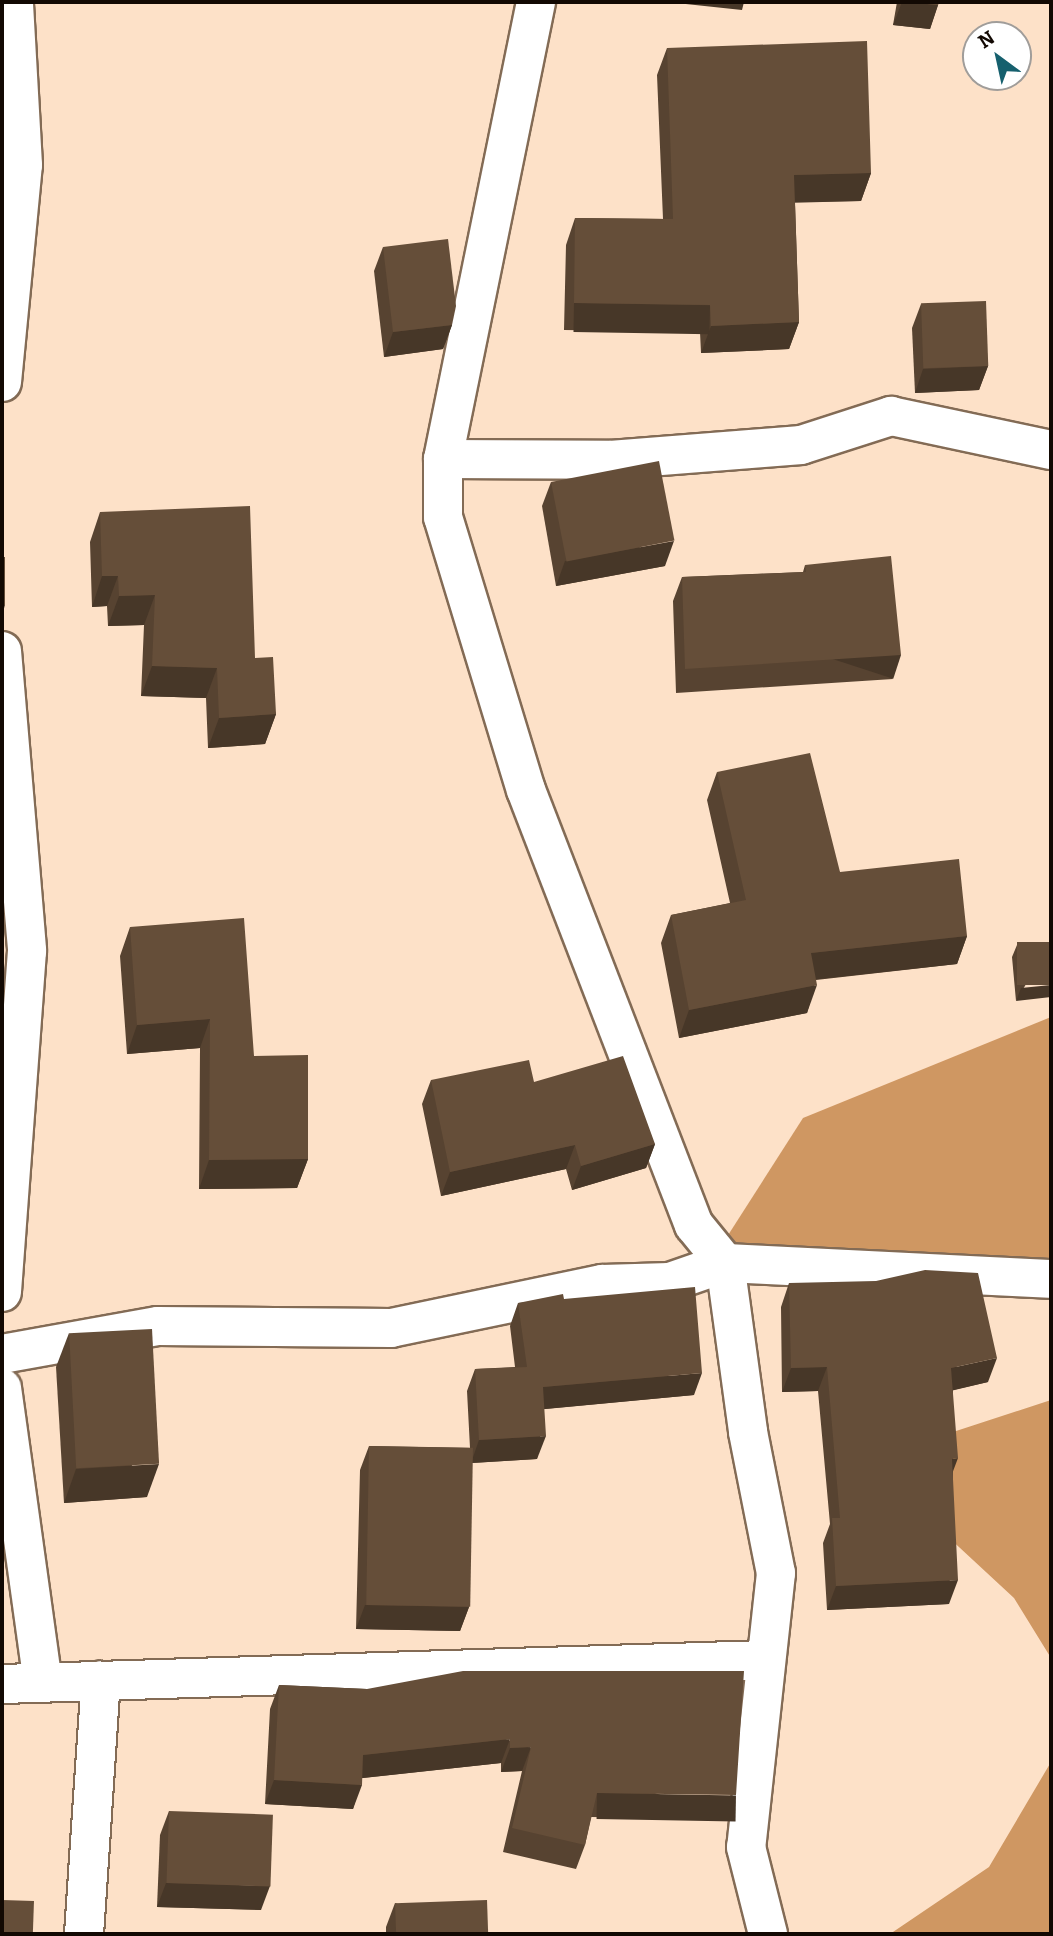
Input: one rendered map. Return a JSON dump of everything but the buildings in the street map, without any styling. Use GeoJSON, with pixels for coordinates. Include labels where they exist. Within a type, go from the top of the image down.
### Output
{"type":"FeatureCollection","features":[{"type":"Feature","properties":{"kind":"street"},"geometry":{"type":"LineString","coordinates":[[2,382],[23,165],[15,2]]}},
{"type":"Feature","properties":{"kind":"street"},"geometry":{"type":"LineString","coordinates":[[536,2],[443,459],[443,517],[526,790],[694,1225],[724,1264],[748,1432],[775,1573],[746,1847],[768,1934]]}},
{"type":"Feature","properties":{"kind":"street"},"geometry":{"type":"LineString","coordinates":[[443,459],[610,460],[801,445],[891,416],[1051,450]]}},
{"type":"Feature","properties":{"kind":"street"},"geometry":{"type":"LineString","coordinates":[[2,651],[27,951],[2,1292]]}},
{"type":"Feature","properties":{"kind":"street"},"geometry":{"type":"LineString","coordinates":[[2,1354],[158,1326],[391,1328],[602,1284],[670,1282],[724,1264],[1051,1279]]}},
{"type":"Feature","properties":{"kind":"street"},"geometry":{"type":"LineString","coordinates":[[2,1388],[43,1682]]}},
{"type":"Feature","properties":{"kind":"street"},"geometry":{"type":"LineString","coordinates":[[2,1684],[766,1660]]}},
{"type":"Feature","properties":{"kind":"street"},"geometry":{"type":"LineString","coordinates":[[84,1934],[101,1681]]}},
{"type":"Feature","properties":{"kind":"shaded area"},"geometry":{"type":"Polygon","coordinates":[[[1051,1017],[1051,1289],[723,1243],[803,1118],[1051,1017]]]}},
{"type":"Feature","properties":{"kind":"shaded area"},"geometry":{"type":"Polygon","coordinates":[[[1051,1400],[1051,1658],[1014,1598],[946,1535],[953,1432],[1051,1400]]]}},
{"type":"Feature","properties":{"kind":"shaded area"},"geometry":{"type":"Polygon","coordinates":[[[1051,1762],[1051,1934],[890,1934],[989,1867],[1051,1762]]]}}]}
